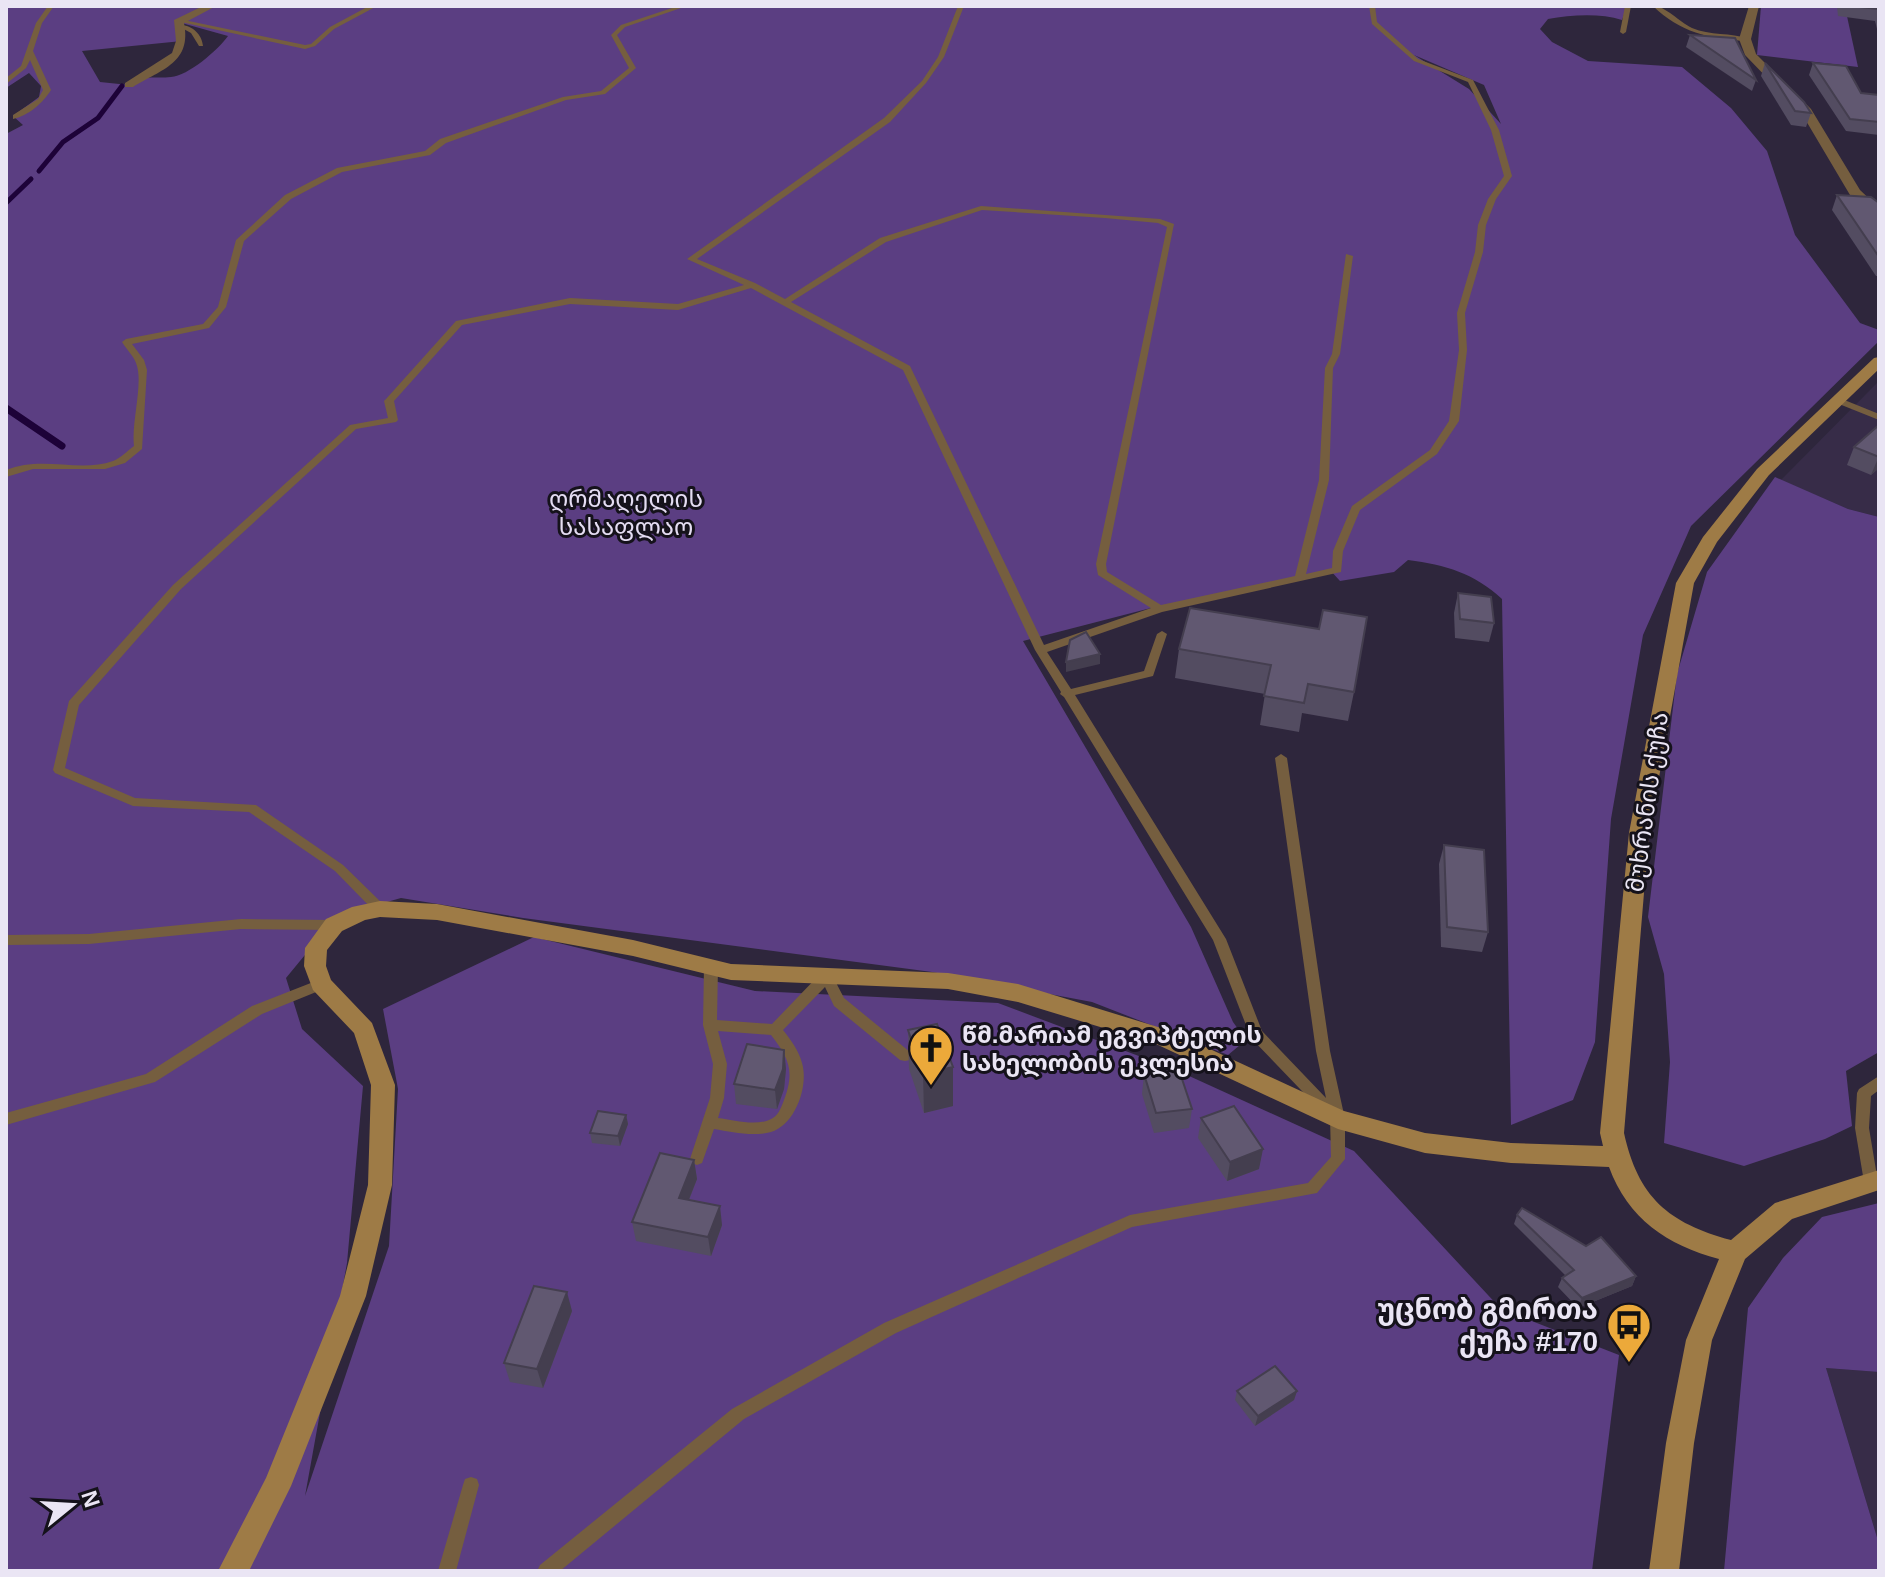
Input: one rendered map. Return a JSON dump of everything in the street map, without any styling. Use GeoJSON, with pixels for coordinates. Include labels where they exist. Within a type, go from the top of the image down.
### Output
{"type":"FeatureCollection","features":[{"type":"Feature","properties":{"kind":"street"},"geometry":{"type":"LineString","coordinates":[[129,85],[177,55],[182,41],[178,22],[211,6]]}},
{"type":"Feature","properties":{"kind":"street"},"geometry":{"type":"LineString","coordinates":[[1754,6],[1745,39],[1751,55],[1807,112],[1855,192],[1879,215]]}},
{"type":"Feature","properties":{"kind":"street","name":"მუხრანის ქუჩა"},"geometry":{"type":"LineString","coordinates":[[1735,1252],[1699,1244],[1652,1216],[1623,1178],[1616,1157],[1612,1133],[1639,833],[1685,583],[1709,541],[1763,472],[1879,361]]}},
{"type":"Feature","properties":{"kind":"street"},"geometry":{"type":"LineString","coordinates":[[233,1571],[277,1486],[353,1296],[380,1185],[383,1085],[364,1029],[321,984],[315,966],[316,948],[334,925],[380,909],[437,912],[513,925],[731,972],[948,981],[1018,993],[1163,1037],[1338,1119],[1425,1143],[1511,1153],[1616,1157]]}},
{"type":"Feature","properties":{"kind":"street"},"geometry":{"type":"LineString","coordinates":[[1664,1571],[1680,1443],[1699,1340],[1735,1252],[1784,1211],[1875,1181]]}},
{"type":"Feature","properties":{"kind":"lane"},"geometry":{"type":"LineString","coordinates":[[6,82],[24,67],[39,23],[51,6]]}},
{"type":"Feature","properties":{"kind":"lane"},"geometry":{"type":"LineString","coordinates":[[178,22],[305,47],[313,45],[332,28],[374,6]]}},
{"type":"Feature","properties":{"kind":"lane"},"geometry":{"type":"LineString","coordinates":[[6,474],[37,465],[90,467],[119,461],[139,447],[136,430],[144,385],[142,365],[126,342],[206,326],[222,307],[240,240],[288,197],[340,170],[427,153],[454,137],[565,98],[603,93],[633,68],[614,35],[623,26],[684,6]]}},
{"type":"Feature","properties":{"kind":"lane"},"geometry":{"type":"LineString","coordinates":[[961,6],[941,57],[924,82],[887,120],[691,259],[786,302],[907,368],[1041,650],[1219,939],[1256,1034],[1338,1119]]}},
{"type":"Feature","properties":{"kind":"lane"},"geometry":{"type":"LineString","coordinates":[[1041,650],[1159,609],[1337,570],[1338,551],[1356,508],[1434,452],[1454,421],[1463,350],[1461,313],[1479,252],[1482,225],[1492,199],[1508,176],[1495,130],[1471,81],[1416,60],[1374,23],[1372,6]]}},
{"type":"Feature","properties":{"kind":"lane"},"geometry":{"type":"LineString","coordinates":[[1623,32],[1628,6]]}},
{"type":"Feature","properties":{"kind":"lane"},"geometry":{"type":"LineString","coordinates":[[1656,6],[1683,28],[1705,37],[1745,39]]}},
{"type":"Feature","properties":{"kind":"lane"},"geometry":{"type":"LineString","coordinates":[[178,22],[194,32],[201,45]]}},
{"type":"Feature","properties":{"kind":"lane"},"geometry":{"type":"LineString","coordinates":[[16,117],[41,100],[47,90],[29,50]]}},
{"type":"Feature","properties":{"kind":"lane"},"geometry":{"type":"LineString","coordinates":[[786,302],[883,240],[981,208],[1160,221],[1171,226],[1101,564],[1102,573],[1159,609]]}},
{"type":"Feature","properties":{"kind":"lane"},"geometry":{"type":"LineString","coordinates":[[1300,577],[1324,480],[1329,368],[1336,354],[1349,256]]}},
{"type":"Feature","properties":{"kind":"lane"},"geometry":{"type":"LineString","coordinates":[[380,909],[339,868],[252,808],[133,802],[59,770],[73,704],[177,587],[281,489],[353,427],[393,420],[389,401],[459,323],[570,301],[678,307],[752,285]]}},
{"type":"Feature","properties":{"kind":"lane"},"geometry":{"type":"LineString","coordinates":[[1837,400],[1879,417]]}},
{"type":"Feature","properties":{"kind":"lane"},"geometry":{"type":"LineString","coordinates":[[1066,694],[1149,673],[1162,634]]}},
{"type":"Feature","properties":{"kind":"lane"},"geometry":{"type":"LineString","coordinates":[[546,1571],[738,1414],[890,1328],[1130,1221],[1312,1189],[1338,1159],[1338,1119],[1323,1051],[1281,758]]}},
{"type":"Feature","properties":{"kind":"lane"},"geometry":{"type":"LineString","coordinates":[[6,940],[51,943],[233,925],[303,928],[334,925]]}},
{"type":"Feature","properties":{"kind":"lane"},"geometry":{"type":"LineString","coordinates":[[697,1159],[717,1098],[720,1064],[710,1025],[711,967]]}},
{"type":"Feature","properties":{"kind":"lane"},"geometry":{"type":"LineString","coordinates":[[775,1030],[826,977],[839,1002],[905,1056]]}},
{"type":"Feature","properties":{"kind":"lane"},"geometry":{"type":"LineString","coordinates":[[6,1119],[150,1078],[257,1010],[321,984]]}},
{"type":"Feature","properties":{"kind":"lane"},"geometry":{"type":"LineString","coordinates":[[710,1025],[775,1030]]}},
{"type":"Feature","properties":{"kind":"lane"},"geometry":{"type":"LineString","coordinates":[[709,1123],[763,1126],[776,1123],[786,1113],[799,1076],[798,1066],[775,1030]]}},
{"type":"Feature","properties":{"kind":"lane"},"geometry":{"type":"LineString","coordinates":[[1875,1181],[1862,1128],[1864,1093],[1879,1082]]}},
{"type":"Feature","properties":{"kind":"lane"},"geometry":{"type":"LineString","coordinates":[[447,1571],[471,1485]]}},
{"type":"Feature","properties":{"kind":"shaded area"},"geometry":{"type":"Polygon","coordinates":[[[1879,381],[1879,517],[1848,509],[1781,480],[1879,381]]]}},
{"type":"Feature","properties":{"kind":"shaded area"},"geometry":{"type":"Polygon","coordinates":[[[1826,1368],[1879,1372],[1879,1544],[1826,1368]]]}},
{"type":"Feature","properties":{"kind":"green space","name":"ღრმაღელის სასაფლაო"},"geometry":{"type":"Polygon","coordinates":[[[6,6],[1627,6],[1622,20],[1566,16],[1548,19],[1540,29],[1552,42],[1588,61],[1682,67],[1731,108],[1767,151],[1795,235],[1860,323],[1879,330],[1879,341],[1691,526],[1643,635],[1611,819],[1595,1042],[1573,1100],[1511,1125],[1502,599],[1459,572],[1408,560],[1394,572],[1340,581],[1330,570],[1147,609],[1023,641],[1191,927],[1233,1022],[1246,1040],[1228,1055],[1092,1002],[932,972],[523,918],[401,898],[337,916],[286,978],[302,1029],[363,1086],[347,1263],[305,1496],[389,1246],[398,1089],[383,1009],[534,937],[755,991],[998,1003],[1176,1070],[1354,1151],[1501,1309],[1619,1355],[1592,1571],[6,1571],[6,134],[23,125],[13,116],[39,97],[41,86],[29,73],[6,88],[6,6]],[[178,22],[182,41],[82,51],[100,82],[129,85],[144,78],[178,76],[210,55],[228,36],[178,22]],[[1414,55],[1469,89],[1501,124],[1484,85],[1414,55]]]}},
{"type":"Feature","properties":{"kind":"green space"},"geometry":{"type":"Polygon","coordinates":[[[1761,6],[1845,7],[1858,67],[1757,55],[1761,6]]]}},
{"type":"Feature","properties":{"kind":"green space"},"geometry":{"type":"Polygon","coordinates":[[[1775,477],[1848,509],[1879,517],[1879,1052],[1846,1071],[1852,1126],[1825,1139],[1744,1166],[1664,1143],[1670,1062],[1664,974],[1648,917],[1677,674],[1707,572],[1775,477]]]}},
{"type":"Feature","properties":{"kind":"green space"},"geometry":{"type":"Polygon","coordinates":[[[1879,1203],[1879,1372],[1826,1368],[1879,1544],[1879,1571],[1724,1571],[1748,1308],[1783,1258],[1822,1217],[1879,1203]]]}},
{"type":"Feature","properties":{"kind":"building"},"geometry":{"type":"Polygon","coordinates":[[[1850,6],[1879,6],[1879,9],[1850,6]]]}},
{"type":"Feature","properties":{"kind":"building"},"geometry":{"type":"Polygon","coordinates":[[[1690,35],[1735,38],[1756,80],[1690,35]]]}},
{"type":"Feature","properties":{"kind":"building"},"geometry":{"type":"Polygon","coordinates":[[[1765,63],[1804,102],[1811,113],[1795,111],[1765,63]]]}},
{"type":"Feature","properties":{"kind":"building"},"geometry":{"type":"Polygon","coordinates":[[[1813,63],[1846,66],[1861,93],[1879,95],[1879,122],[1850,119],[1813,63]]]}},
{"type":"Feature","properties":{"kind":"building"},"geometry":{"type":"Polygon","coordinates":[[[1837,195],[1871,197],[1879,203],[1879,257],[1837,195]]]}},
{"type":"Feature","properties":{"kind":"building"},"geometry":{"type":"Polygon","coordinates":[[[1879,425],[1879,457],[1854,447],[1879,425]]]}},
{"type":"Feature","properties":{"kind":"building"},"geometry":{"type":"Polygon","coordinates":[[[1458,593],[1491,597],[1494,623],[1460,619],[1458,593]]]}},
{"type":"Feature","properties":{"kind":"building"},"geometry":{"type":"Polygon","coordinates":[[[1190,608],[1319,629],[1323,610],[1367,617],[1354,692],[1308,684],[1304,703],[1264,696],[1271,665],[1179,649],[1190,608]]]}},
{"type":"Feature","properties":{"kind":"building"},"geometry":{"type":"Polygon","coordinates":[[[1086,632],[1100,654],[1066,662],[1070,640],[1086,632]]]}},
{"type":"Feature","properties":{"kind":"building"},"geometry":{"type":"Polygon","coordinates":[[[1444,845],[1484,850],[1488,932],[1447,927],[1444,845]]]}},
{"type":"Feature","properties":{"kind":"building"},"geometry":{"type":"Polygon","coordinates":[[[937,1024],[953,1067],[923,1074],[908,1030],[937,1024]]]}},
{"type":"Feature","properties":{"kind":"building"},"geometry":{"type":"Polygon","coordinates":[[[747,1044],[784,1050],[783,1069],[775,1090],[734,1084],[747,1044]]]}},
{"type":"Feature","properties":{"kind":"building"},"geometry":{"type":"Polygon","coordinates":[[[1179,1070],[1192,1109],[1156,1113],[1144,1074],[1179,1070]]]}},
{"type":"Feature","properties":{"kind":"building"},"geometry":{"type":"Polygon","coordinates":[[[1234,1106],[1263,1149],[1230,1162],[1201,1118],[1234,1106]]]}},
{"type":"Feature","properties":{"kind":"building"},"geometry":{"type":"Polygon","coordinates":[[[598,1111],[626,1115],[618,1136],[590,1133],[598,1111]]]}},
{"type":"Feature","properties":{"kind":"building"},"geometry":{"type":"Polygon","coordinates":[[[660,1153],[694,1160],[679,1198],[720,1206],[708,1237],[632,1222],[660,1153]]]}},
{"type":"Feature","properties":{"kind":"building"},"geometry":{"type":"Polygon","coordinates":[[[1522,1208],[1586,1246],[1601,1237],[1636,1276],[1582,1298],[1562,1278],[1574,1270],[1517,1215],[1522,1208]]]}},
{"type":"Feature","properties":{"kind":"building"},"geometry":{"type":"Polygon","coordinates":[[[534,1286],[567,1292],[537,1369],[504,1363],[534,1286]]]}},
{"type":"Feature","properties":{"kind":"building"},"geometry":{"type":"Polygon","coordinates":[[[1275,1366],[1297,1391],[1258,1416],[1237,1391],[1275,1366]]]}},
{"type":"Feature","properties":{"kind":"waterway"},"geometry":{"type":"LineString","coordinates":[[39,171],[63,142],[98,118],[122,86]]}},
{"type":"Feature","properties":{"kind":"waterway"},"geometry":{"type":"LineString","coordinates":[[6,203],[31,179]]}},
{"type":"Feature","properties":{"kind":"waterway"},"geometry":{"type":"LineString","coordinates":[[6,408],[62,446]]}},
{"type":"Feature","properties":{"kind":"place","name":"წმ.მარიამ ეგვიპტელის სახელობის ეკლესია"},"geometry":{"type":"Point","coordinates":[931,1087]}},
{"type":"Feature","properties":{"kind":"place","name":"უცნობ გმირთა ქუჩა #170"},"geometry":{"type":"Point","coordinates":[1629,1364]}}]}
